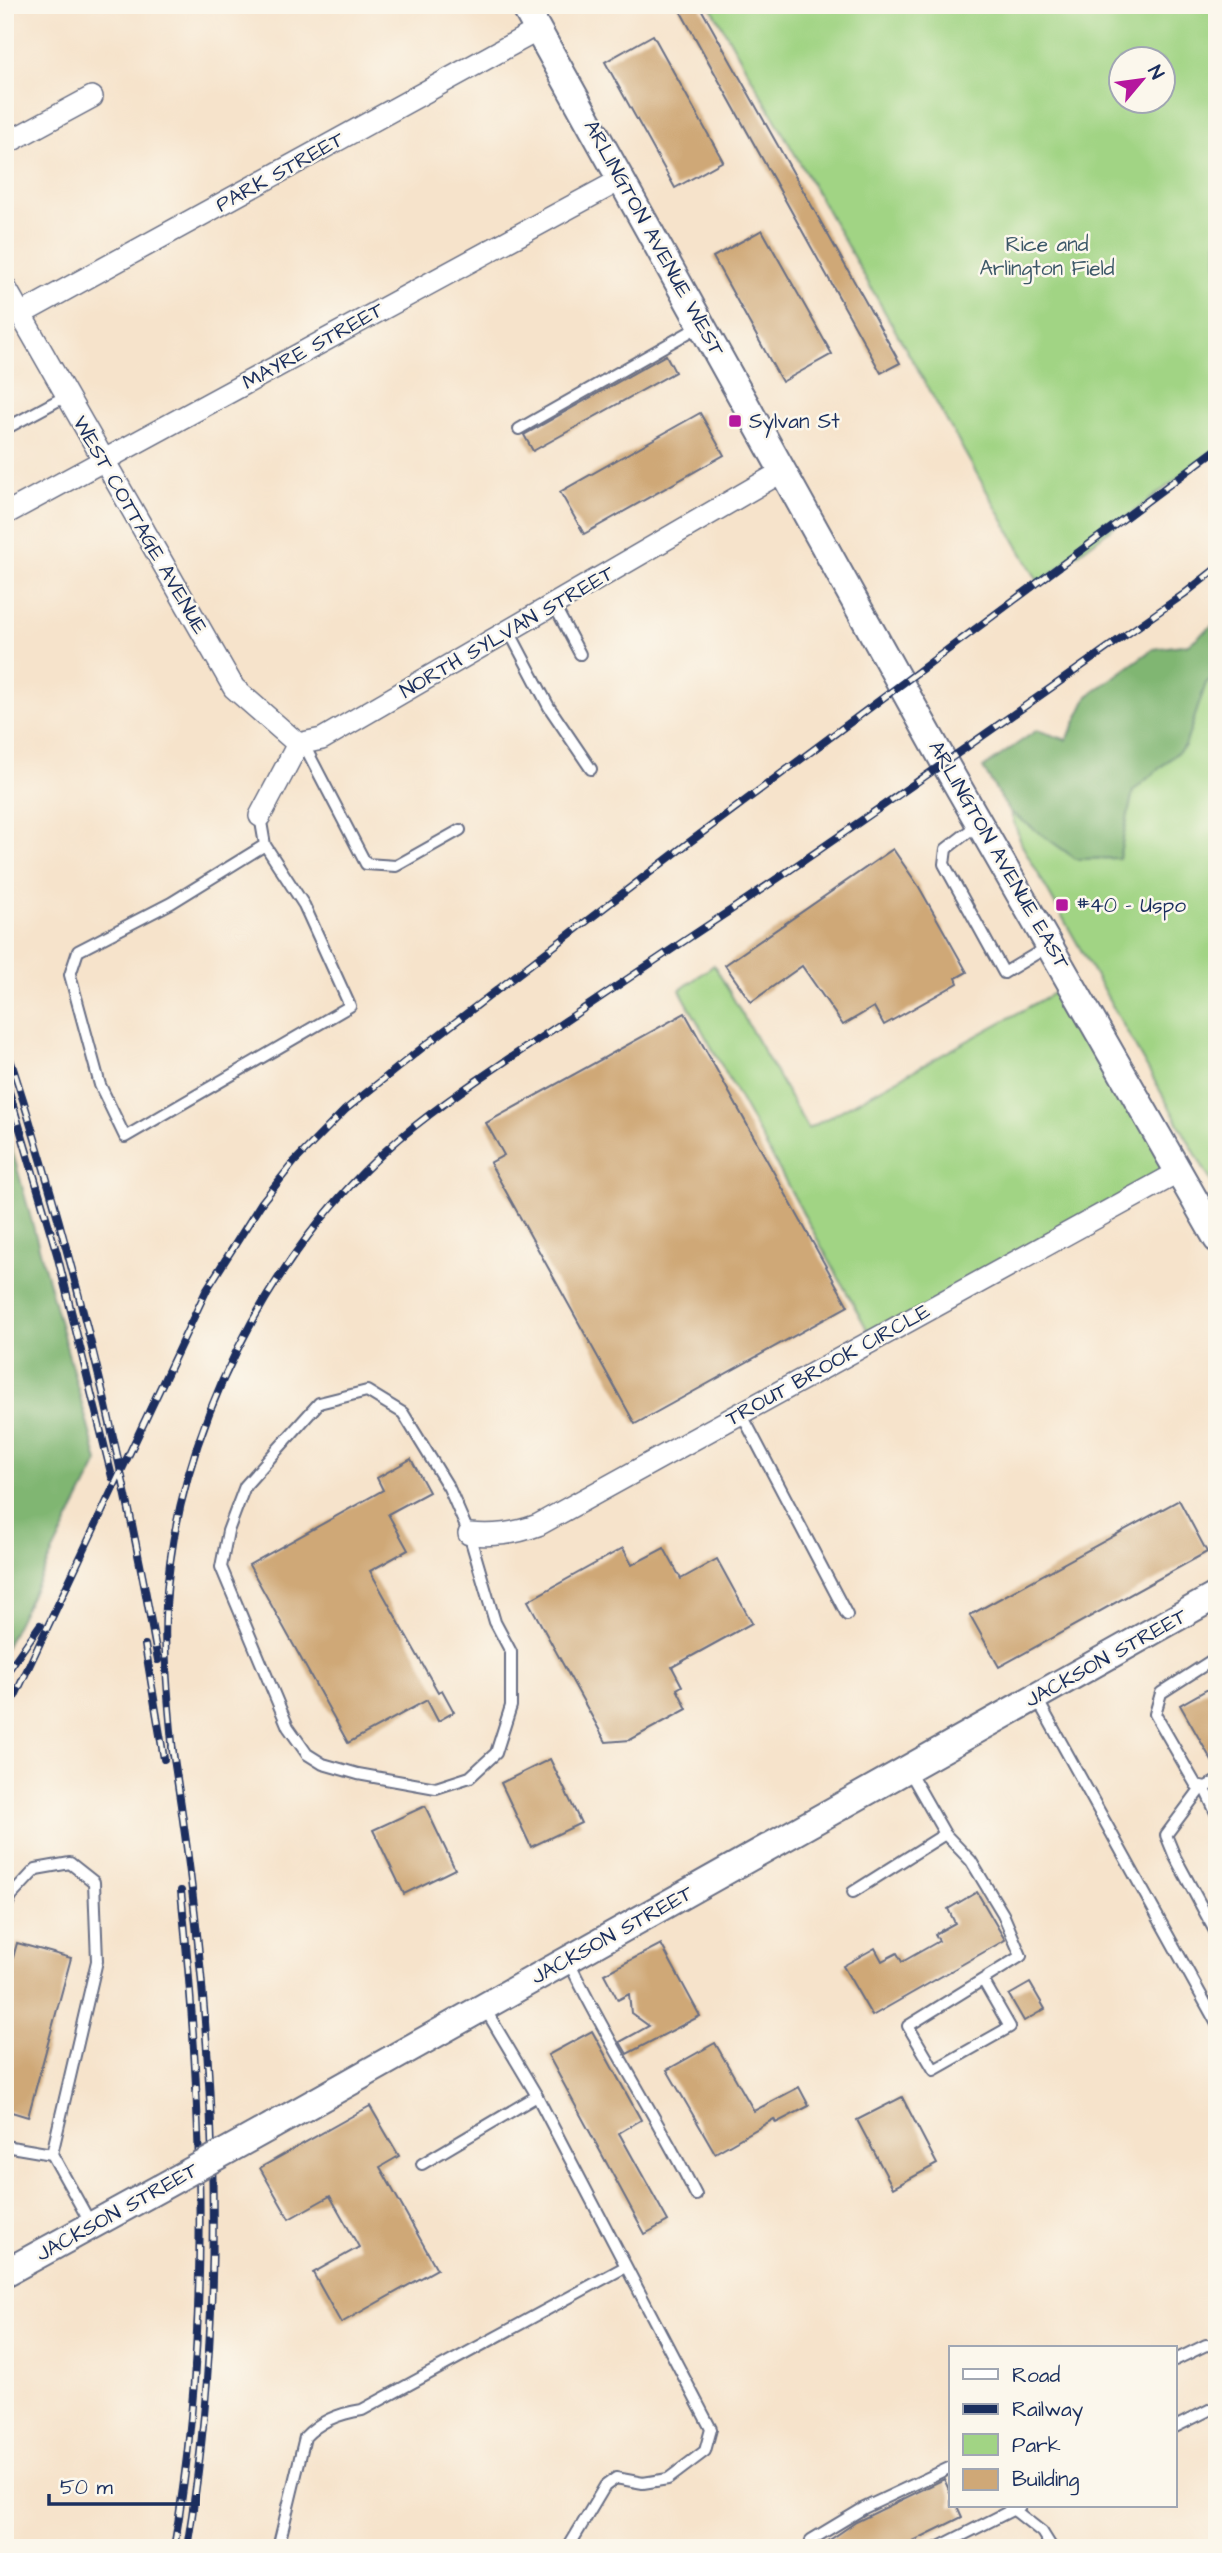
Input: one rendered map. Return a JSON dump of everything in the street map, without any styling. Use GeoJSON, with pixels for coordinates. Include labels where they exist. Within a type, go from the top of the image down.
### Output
{"type":"FeatureCollection","features":[{"type":"Feature","properties":{"kind":"street","name":"ARLINGTON AVENUE WEST"},"geometry":{"type":"LineString","coordinates":[[524,5],[783,471]]}},
{"type":"Feature","properties":{"kind":"street","name":"PARK STREET"},"geometry":{"type":"LineString","coordinates":[[21,314],[538,30]]}},
{"type":"Feature","properties":{"kind":"street"},"geometry":{"type":"LineString","coordinates":[[5,144],[92,97]]}},
{"type":"Feature","properties":{"kind":"street","name":"MAYRE STREET"},"geometry":{"type":"LineString","coordinates":[[5,514],[622,178]]}},
{"type":"Feature","properties":{"kind":"street","name":"WEST COTTAGE AVENUE"},"geometry":{"type":"LineString","coordinates":[[5,287],[233,688],[301,743]]}},
{"type":"Feature","properties":{"kind":"street","name":"NORTH SYLVAN STREET"},"geometry":{"type":"LineString","coordinates":[[301,743],[322,739],[783,471]]}},
{"type":"Feature","properties":{"kind":"street","name":"ARLINGTON AVENUE EAST"},"geometry":{"type":"LineString","coordinates":[[783,471],[1217,1238]]}},
{"type":"Feature","properties":{"kind":"street"},"geometry":{"type":"LineString","coordinates":[[260,816],[301,743]]}},
{"type":"Feature","properties":{"kind":"street","name":"TROUT BROOK CIRCLE"},"geometry":{"type":"LineString","coordinates":[[469,1534],[491,1536],[516,1533],[538,1525],[1180,1172]]}},
{"type":"Feature","properties":{"kind":"street","name":"JACKSON STREET"},"geometry":{"type":"LineString","coordinates":[[5,2273],[1217,1595]]}},
{"type":"Feature","properties":{"kind":"lane"},"geometry":{"type":"LineString","coordinates":[[519,429],[703,324]]}},
{"type":"Feature","properties":{"kind":"lane"},"geometry":{"type":"LineString","coordinates":[[5,429],[66,396]]}},
{"type":"Feature","properties":{"kind":"lane"},"geometry":{"type":"LineString","coordinates":[[554,605],[580,653]]}},
{"type":"Feature","properties":{"kind":"lane"},"geometry":{"type":"LineString","coordinates":[[509,631],[549,707],[591,769]]}},
{"type":"Feature","properties":{"kind":"lane"},"geometry":{"type":"LineString","coordinates":[[301,743],[366,864],[396,866],[460,830]]}},
{"type":"Feature","properties":{"kind":"lane"},"geometry":{"type":"LineString","coordinates":[[260,816],[264,845],[304,905],[349,1006],[125,1137],[100,1085],[71,975],[78,951],[171,904],[264,845]]}},
{"type":"Feature","properties":{"kind":"lane"},"geometry":{"type":"LineString","coordinates":[[980,823],[946,849],[944,864],[1004,973],[1051,945]]}},
{"type":"Feature","properties":{"kind":"lane"},"geometry":{"type":"LineString","coordinates":[[367,1391],[403,1413],[449,1488],[469,1534],[495,1622],[511,1652],[511,1706],[496,1753],[470,1777],[436,1788],[323,1765],[307,1754],[288,1727],[221,1567],[228,1531],[245,1486],[319,1403],[367,1391]]}},
{"type":"Feature","properties":{"kind":"lane"},"geometry":{"type":"LineString","coordinates":[[740,1413],[847,1615]]}},
{"type":"Feature","properties":{"kind":"lane"},"geometry":{"type":"LineString","coordinates":[[1217,1657],[1171,1684],[1161,1693],[1156,1707],[1158,1721],[1189,1777],[1202,1787],[1217,1815]]}},
{"type":"Feature","properties":{"kind":"lane"},"geometry":{"type":"LineString","coordinates":[[1037,1697],[1217,2024]]}},
{"type":"Feature","properties":{"kind":"lane"},"geometry":{"type":"LineString","coordinates":[[908,1769],[945,1834],[971,1861],[1003,1914],[1021,1955],[908,2026],[934,2070],[1010,2026],[984,1980]]}},
{"type":"Feature","properties":{"kind":"lane"},"geometry":{"type":"LineString","coordinates":[[1217,1781],[1202,1787],[1167,1835],[1175,1857],[1217,1935]]}},
{"type":"Feature","properties":{"kind":"lane"},"geometry":{"type":"LineString","coordinates":[[853,1892],[945,1834]]}},
{"type":"Feature","properties":{"kind":"lane"},"geometry":{"type":"LineString","coordinates":[[5,1910],[11,1896],[36,1869],[70,1863],[94,1882],[97,1961],[52,2154],[92,2226]]}},
{"type":"Feature","properties":{"kind":"lane"},"geometry":{"type":"LineString","coordinates":[[568,1960],[589,2004],[655,2115],[696,2195]]}},
{"type":"Feature","properties":{"kind":"lane"},"geometry":{"type":"LineString","coordinates":[[484,2007],[537,2096],[711,2429],[705,2451],[667,2479],[643,2483],[617,2478],[605,2486],[568,2548]]}},
{"type":"Feature","properties":{"kind":"lane"},"geometry":{"type":"LineString","coordinates":[[422,2164],[537,2096]]}},
{"type":"Feature","properties":{"kind":"lane"},"geometry":{"type":"LineString","coordinates":[[5,2146],[52,2154]]}},
{"type":"Feature","properties":{"kind":"lane"},"geometry":{"type":"LineString","coordinates":[[278,2548],[305,2437],[313,2429],[343,2413],[362,2410],[625,2267]]}},
{"type":"Feature","properties":{"kind":"lane"},"geometry":{"type":"LineString","coordinates":[[1176,2360],[1206,2345],[1217,2346]]}},
{"type":"Feature","properties":{"kind":"lane"},"geometry":{"type":"LineString","coordinates":[[1176,2426],[1217,2406]]}},
{"type":"Feature","properties":{"kind":"lane"},"geometry":{"type":"LineString","coordinates":[[810,2548],[811,2540],[830,2527],[949,2469]]}},
{"type":"Feature","properties":{"kind":"lane"},"geometry":{"type":"LineString","coordinates":[[937,2548],[1011,2508]]}},
{"type":"Feature","properties":{"kind":"lane"},"geometry":{"type":"LineString","coordinates":[[1014,2508],[1042,2532],[1052,2548]]}},
{"type":"Feature","properties":{"kind":"green space","name":"Rice and Arlington Field"},"geometry":{"type":"Polygon","coordinates":[[[710,5],[1217,5],[1217,449],[1039,583],[710,5]]]}},
{"type":"Feature","properties":{"kind":"green space"},"geometry":{"type":"Polygon","coordinates":[[[1217,622],[1217,674],[1206,683],[1185,746],[1133,791],[1119,858],[1076,859],[1009,811],[983,768],[1037,730],[1067,740],[1088,696],[1153,649],[1189,644],[1217,622]]]}},
{"type":"Feature","properties":{"kind":"green space"},"geometry":{"type":"Polygon","coordinates":[[[1217,674],[1217,1192],[1022,845],[1010,811],[1076,859],[1119,858],[1133,791],[1185,746],[1206,683],[1217,674]]]}},
{"type":"Feature","properties":{"kind":"green space"},"geometry":{"type":"Polygon","coordinates":[[[714,965],[808,1129],[1072,983],[1179,1172],[873,1340],[680,990],[714,965]]]}},
{"type":"Feature","properties":{"kind":"green space"},"geometry":{"type":"Polygon","coordinates":[[[5,1124],[98,1462],[5,1648],[5,1124]]]}},
{"type":"Feature","properties":{"kind":"building"},"geometry":{"type":"Polygon","coordinates":[[[677,5],[699,5],[900,363],[881,373],[677,5]]]}},
{"type":"Feature","properties":{"kind":"building"},"geometry":{"type":"Polygon","coordinates":[[[653,35],[723,161],[675,188],[605,62],[653,35]]]}},
{"type":"Feature","properties":{"kind":"building"},"geometry":{"type":"Polygon","coordinates":[[[762,230],[832,354],[782,382],[713,257],[762,230]]]}},
{"type":"Feature","properties":{"kind":"building"},"geometry":{"type":"Polygon","coordinates":[[[666,355],[675,372],[533,451],[524,435],[666,355]]]}},
{"type":"Feature","properties":{"kind":"building"},"geometry":{"type":"Polygon","coordinates":[[[700,413],[724,455],[584,534],[560,492],[700,413]]]}},
{"type":"Feature","properties":{"kind":"building"},"geometry":{"type":"Polygon","coordinates":[[[893,849],[919,887],[967,972],[956,978],[958,983],[884,1025],[874,1007],[843,1025],[802,966],[751,1002],[725,965],[893,849]]]}},
{"type":"Feature","properties":{"kind":"building"},"geometry":{"type":"Polygon","coordinates":[[[685,1013],[848,1306],[635,1424],[490,1163],[504,1155],[486,1123],[685,1013]]]}},
{"type":"Feature","properties":{"kind":"building"},"geometry":{"type":"Polygon","coordinates":[[[411,1459],[429,1492],[388,1514],[408,1550],[370,1571],[438,1692],[442,1690],[454,1712],[438,1721],[427,1700],[348,1743],[249,1565],[383,1490],[377,1478],[411,1459]]]}},
{"type":"Feature","properties":{"kind":"building"},"geometry":{"type":"Polygon","coordinates":[[[1179,1500],[1207,1552],[999,1667],[970,1615],[1179,1500]]]}},
{"type":"Feature","properties":{"kind":"building"},"geometry":{"type":"Polygon","coordinates":[[[623,1548],[632,1565],[664,1548],[681,1579],[717,1559],[752,1623],[672,1667],[682,1686],[677,1689],[687,1709],[630,1740],[606,1742],[528,1601],[623,1548]]]}},
{"type":"Feature","properties":{"kind":"building"},"geometry":{"type":"Polygon","coordinates":[[[1217,1684],[1217,1770],[1180,1705],[1217,1684]]]}},
{"type":"Feature","properties":{"kind":"building"},"geometry":{"type":"Polygon","coordinates":[[[550,1759],[581,1823],[531,1847],[501,1783],[550,1759]]]}},
{"type":"Feature","properties":{"kind":"building"},"geometry":{"type":"Polygon","coordinates":[[[425,1806],[455,1869],[404,1894],[373,1830],[425,1806]]]}},
{"type":"Feature","properties":{"kind":"building"},"geometry":{"type":"Polygon","coordinates":[[[977,1892],[1005,1940],[872,2016],[843,1966],[875,1948],[882,1961],[897,1953],[902,1962],[939,1941],[935,1934],[955,1923],[948,1909],[977,1892]]]}},
{"type":"Feature","properties":{"kind":"building"},"geometry":{"type":"Polygon","coordinates":[[[17,1943],[71,1958],[28,2117],[5,2110],[5,1987],[17,1943]]]}},
{"type":"Feature","properties":{"kind":"building"},"geometry":{"type":"Polygon","coordinates":[[[661,1944],[700,2016],[627,2054],[620,2042],[649,2026],[631,2013],[629,1994],[618,2000],[604,1974],[661,1944]]]}},
{"type":"Feature","properties":{"kind":"building"},"geometry":{"type":"Polygon","coordinates":[[[1030,1983],[1045,2009],[1024,2021],[1009,1995],[1030,1983]]]}},
{"type":"Feature","properties":{"kind":"building"},"geometry":{"type":"Polygon","coordinates":[[[592,2031],[641,2120],[619,2133],[668,2221],[645,2234],[548,2055],[592,2031]]]}},
{"type":"Feature","properties":{"kind":"building"},"geometry":{"type":"Polygon","coordinates":[[[715,2043],[754,2111],[799,2087],[809,2106],[776,2123],[774,2119],[715,2153],[667,2070],[715,2043]]]}},
{"type":"Feature","properties":{"kind":"building"},"geometry":{"type":"Polygon","coordinates":[[[902,2097],[937,2164],[893,2188],[857,2120],[902,2097]]]}},
{"type":"Feature","properties":{"kind":"building"},"geometry":{"type":"Polygon","coordinates":[[[370,2106],[399,2156],[380,2167],[437,2269],[341,2323],[313,2273],[359,2247],[330,2196],[289,2219],[260,2168],[370,2106]]]}},
{"type":"Feature","properties":{"kind":"building"},"geometry":{"type":"Polygon","coordinates":[[[944,2479],[949,2490],[949,2508],[958,2508],[962,2517],[899,2548],[818,2548],[856,2522],[944,2479]]]}},
{"type":"Feature","properties":{"kind":"railway"},"geometry":{"type":"LineString","coordinates":[[5,1717],[207,1289],[262,1202],[294,1162],[345,1110],[427,1044],[683,847],[1217,449]]}},
{"type":"Feature","properties":{"kind":"railway"},"geometry":{"type":"LineString","coordinates":[[173,1754],[166,1662],[166,1606],[173,1541],[188,1476],[209,1412],[237,1350],[271,1290],[309,1235],[352,1184],[399,1139],[450,1099],[845,832],[1184,594],[1217,568]]}},
{"type":"Feature","properties":{"kind":"railway"},"geometry":{"type":"LineString","coordinates":[[5,1043],[73,1272],[111,1426],[158,1660]]}},
{"type":"Feature","properties":{"kind":"railway"},"geometry":{"type":"LineString","coordinates":[[5,1078],[57,1254],[112,1477]]}},
{"type":"Feature","properties":{"kind":"railway"},"geometry":{"type":"LineString","coordinates":[[5,1675],[40,1625]]}},
{"type":"Feature","properties":{"kind":"railway"},"geometry":{"type":"LineString","coordinates":[[145,1645],[164,1759]]}},
{"type":"Feature","properties":{"kind":"railway"},"geometry":{"type":"LineString","coordinates":[[172,1746],[198,1945],[212,2147],[213,2247],[209,2348],[201,2448],[187,2548]]}},
{"type":"Feature","properties":{"kind":"railway"},"geometry":{"type":"LineString","coordinates":[[174,2548],[194,2385],[200,2220],[194,2055],[181,1891]]}},
{"type":"Feature","properties":{"kind":"place","name":"Sylvan St"},"geometry":{"type":"Point","coordinates":[735,421]}},
{"type":"Feature","properties":{"kind":"place","name":"#40 - Uspo"},"geometry":{"type":"Point","coordinates":[1062,905]}}]}
